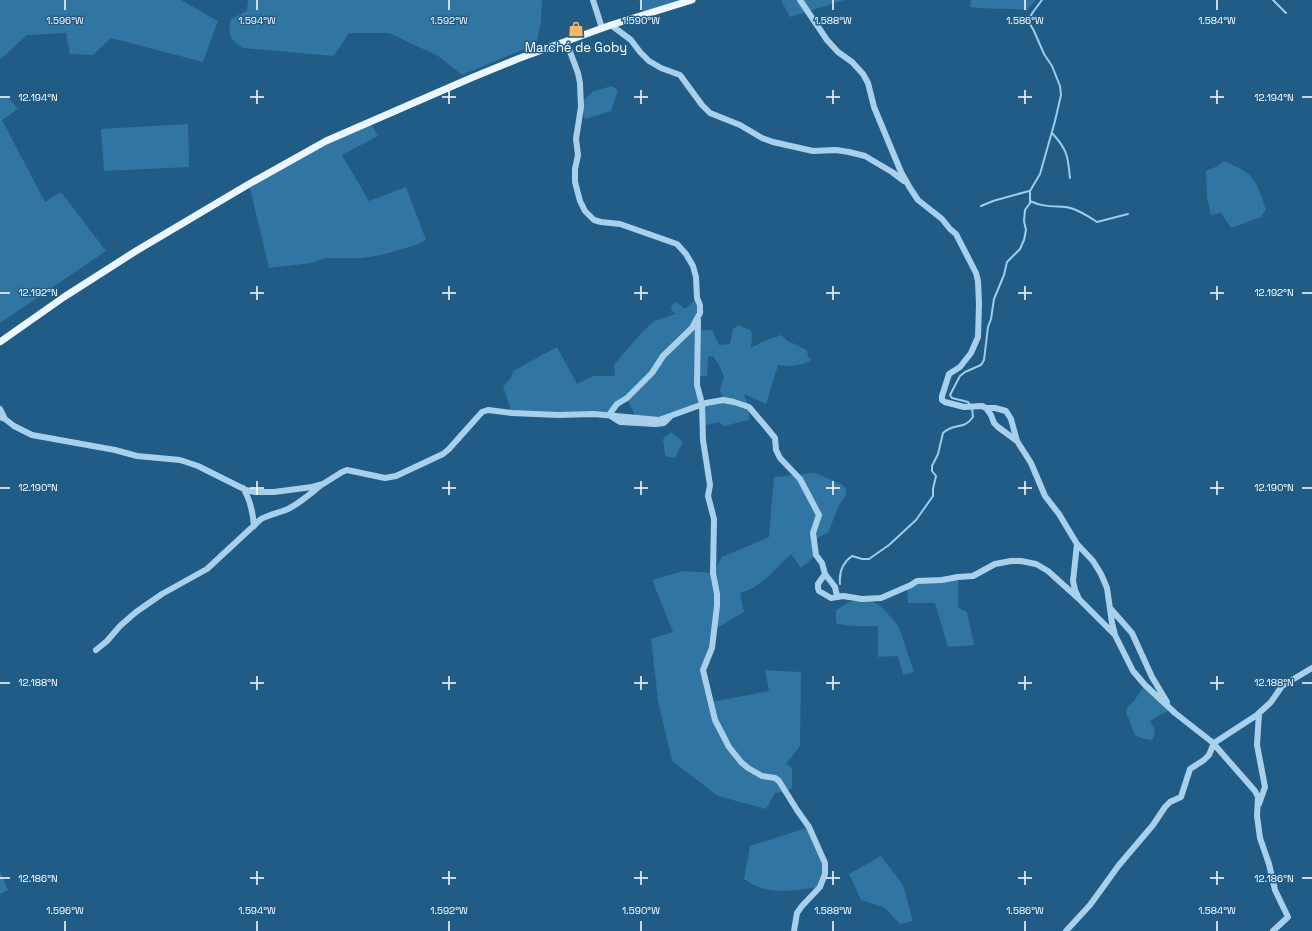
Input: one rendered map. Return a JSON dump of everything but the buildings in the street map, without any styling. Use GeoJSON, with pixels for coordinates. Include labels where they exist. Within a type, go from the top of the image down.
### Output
{"type":"FeatureCollection","features":[{"type":"Feature","properties":{"kind":"main road"},"geometry":{"type":"LineString","coordinates":[[0,342],[64,297],[136,251],[249,184],[326,141],[520,58],[602,28],[692,0]]}},
{"type":"Feature","properties":{"kind":"street"},"geometry":{"type":"LineString","coordinates":[[593,0],[602,28]]}},
{"type":"Feature","properties":{"kind":"street"},"geometry":{"type":"LineString","coordinates":[[800,0],[827,40],[863,74],[868,83],[874,108],[907,183],[918,200],[942,219],[956,234],[976,273],[978,281],[979,304],[978,337],[971,353],[960,367],[949,374],[942,400],[964,407],[982,406],[1006,411],[1011,419],[1017,441],[1031,463],[1045,496],[1059,514],[1077,544],[1093,561],[1101,574],[1107,588],[1109,607],[1115,635],[1133,671],[1145,685],[1175,713],[1214,744],[1256,791],[1258,797],[1257,808],[1260,838],[1269,864],[1275,890],[1288,917],[1273,931]]}},
{"type":"Feature","properties":{"kind":"street"},"geometry":{"type":"LineString","coordinates":[[611,25],[631,40],[640,52],[650,61],[684,78],[702,105],[710,113],[773,142],[813,151],[836,150],[865,156],[907,183]]}},
{"type":"Feature","properties":{"kind":"street"},"geometry":{"type":"LineString","coordinates":[[566,41],[578,73],[580,83],[581,107],[576,139],[578,155],[575,169],[575,182],[580,201],[585,211],[594,220],[620,224],[677,244],[686,254],[693,266],[696,276],[697,298],[700,305],[698,320],[697,385],[702,404],[703,440],[710,485],[708,496],[714,520],[713,573],[718,606],[712,648],[703,670],[715,720],[730,747],[741,762],[748,768],[762,776],[775,778],[779,781],[809,827],[825,863],[824,874],[820,887],[802,906],[798,913],[794,931]]}},
{"type":"Feature","properties":{"kind":"street"},"geometry":{"type":"LineString","coordinates":[[610,415],[617,404],[627,398],[643,383],[652,373],[663,356],[692,328],[698,320]]}},
{"type":"Feature","properties":{"kind":"street"},"geometry":{"type":"LineString","coordinates":[[96,650],[136,612],[162,594],[207,569],[267,516],[288,509],[303,500],[323,484],[347,470],[385,478],[401,475],[443,454],[482,412],[488,410],[512,413],[558,415],[594,414],[659,420],[702,404],[723,400],[749,406],[775,438],[776,450],[780,458],[800,479],[819,515],[813,533],[816,555],[822,563],[825,574],[835,587],[837,596]]}},
{"type":"Feature","properties":{"kind":"street"},"geometry":{"type":"LineString","coordinates":[[986,408],[994,423],[1017,441]]}},
{"type":"Feature","properties":{"kind":"street"},"geometry":{"type":"LineString","coordinates":[[0,409],[2,418],[32,435],[115,450],[137,456],[180,460],[198,466],[242,488],[255,492],[274,492],[323,484]]}},
{"type":"Feature","properties":{"kind":"street"},"geometry":{"type":"LineString","coordinates":[[242,488],[248,499],[254,518],[254,526]]}},
{"type":"Feature","properties":{"kind":"street"},"geometry":{"type":"LineString","coordinates":[[1077,544],[1073,581],[1079,599]]}},
{"type":"Feature","properties":{"kind":"street"},"geometry":{"type":"LineString","coordinates":[[825,574],[818,584],[819,591],[831,598],[843,596],[862,599],[881,598],[911,586],[917,581],[942,580],[973,576],[995,564],[1011,561],[1036,564],[1048,570],[1115,635]]}},
{"type":"Feature","properties":{"kind":"street"},"geometry":{"type":"LineString","coordinates":[[1109,607],[1132,634],[1160,692],[1175,713]]}},
{"type":"Feature","properties":{"kind":"street"},"geometry":{"type":"LineString","coordinates":[[1066,931],[1090,906],[1119,865],[1153,825],[1165,807],[1170,802],[1181,797],[1190,769],[1209,755],[1214,744],[1259,713],[1270,702],[1282,686],[1312,668]]}},
{"type":"Feature","properties":{"kind":"street"},"geometry":{"type":"LineString","coordinates":[[1257,808],[1265,787],[1256,745],[1259,713]]}},
{"type":"Feature","properties":{"kind":"shaded area"},"geometry":{"type":"Polygon","coordinates":[[[0,0],[181,0],[218,21],[203,62],[111,38],[93,55],[70,54],[66,33],[27,35],[0,60],[0,0]]]}},
{"type":"Feature","properties":{"kind":"shaded area"},"geometry":{"type":"Polygon","coordinates":[[[248,0],[542,0],[541,21],[537,42],[527,48],[462,75],[438,56],[389,33],[349,33],[334,56],[243,48],[232,39],[229,29],[231,19],[247,11],[248,0]]]}},
{"type":"Feature","properties":{"kind":"shaded area"},"geometry":{"type":"Polygon","coordinates":[[[639,0],[692,0],[644,14],[639,0]]]}},
{"type":"Feature","properties":{"kind":"shaded area"},"geometry":{"type":"Polygon","coordinates":[[[781,0],[844,0],[790,17],[781,0]]]}},
{"type":"Feature","properties":{"kind":"shaded area"},"geometry":{"type":"Polygon","coordinates":[[[971,0],[1036,0],[1027,10],[970,7],[971,0]]]}},
{"type":"Feature","properties":{"kind":"shaded area"},"geometry":{"type":"Polygon","coordinates":[[[612,86],[618,90],[611,111],[585,119],[581,107],[585,99],[593,91],[612,86]]]}},
{"type":"Feature","properties":{"kind":"shaded area"},"geometry":{"type":"Polygon","coordinates":[[[7,96],[18,109],[2,120],[45,202],[61,192],[106,251],[0,323],[0,98],[7,96]]]}},
{"type":"Feature","properties":{"kind":"shaded area"},"geometry":{"type":"Polygon","coordinates":[[[370,122],[378,136],[342,155],[369,201],[406,187],[426,240],[416,245],[381,255],[362,258],[326,258],[312,263],[269,268],[249,184],[370,122]]]}},
{"type":"Feature","properties":{"kind":"shaded area"},"geometry":{"type":"Polygon","coordinates":[[[188,124],[189,167],[104,171],[101,129],[188,124]]]}},
{"type":"Feature","properties":{"kind":"shaded area"},"geometry":{"type":"Polygon","coordinates":[[[1224,161],[1242,170],[1252,178],[1256,183],[1266,209],[1261,217],[1231,228],[1221,213],[1211,215],[1207,198],[1206,171],[1218,166],[1224,161]]]}},
{"type":"Feature","properties":{"kind":"shaded area"},"geometry":{"type":"Polygon","coordinates":[[[697,298],[704,311],[700,313],[698,331],[712,330],[719,345],[730,344],[733,329],[738,325],[750,330],[752,334],[751,348],[764,341],[781,335],[788,341],[807,350],[808,356],[811,360],[799,365],[778,365],[766,404],[744,394],[749,407],[749,420],[724,426],[719,422],[702,426],[700,407],[668,417],[636,418],[627,398],[609,415],[512,413],[503,386],[511,378],[513,371],[557,347],[577,384],[593,376],[615,376],[614,365],[642,332],[654,321],[676,314],[672,311],[671,306],[676,302],[685,309],[697,298]],[[713,356],[708,357],[707,376],[699,376],[698,384],[703,403],[723,398],[720,390],[724,377],[713,356]]]}},
{"type":"Feature","properties":{"kind":"shaded area"},"geometry":{"type":"Polygon","coordinates":[[[671,432],[683,442],[675,458],[665,456],[663,439],[671,432]]]}},
{"type":"Feature","properties":{"kind":"shaded area"},"geometry":{"type":"Polygon","coordinates":[[[815,473],[843,485],[846,490],[846,495],[839,505],[828,533],[819,537],[814,543],[816,555],[801,568],[791,554],[762,582],[740,593],[744,612],[715,629],[704,666],[712,702],[769,691],[765,670],[801,672],[800,746],[786,764],[792,768],[792,788],[787,791],[775,793],[766,809],[718,796],[672,761],[658,701],[651,639],[673,632],[652,580],[683,571],[713,573],[722,557],[769,537],[774,477],[815,473]]]}},
{"type":"Feature","properties":{"kind":"shaded area"},"geometry":{"type":"Polygon","coordinates":[[[958,577],[958,608],[967,612],[974,645],[948,647],[935,603],[908,603],[907,587],[917,581],[958,577]]]}},
{"type":"Feature","properties":{"kind":"shaded area"},"geometry":{"type":"Polygon","coordinates":[[[869,599],[882,607],[899,627],[914,672],[903,675],[898,656],[878,657],[878,626],[853,626],[837,624],[836,610],[849,602],[869,599]]]}},
{"type":"Feature","properties":{"kind":"shaded area"},"geometry":{"type":"Polygon","coordinates":[[[1145,685],[1171,709],[1150,721],[1155,730],[1152,740],[1143,739],[1135,735],[1126,712],[1128,706],[1133,702],[1145,685]]]}},
{"type":"Feature","properties":{"kind":"shaded area"},"geometry":{"type":"Polygon","coordinates":[[[809,827],[825,863],[820,887],[775,891],[759,887],[744,879],[750,846],[809,827]]]}},
{"type":"Feature","properties":{"kind":"shaded area"},"geometry":{"type":"Polygon","coordinates":[[[881,856],[903,885],[913,921],[900,924],[885,908],[861,900],[849,874],[881,856]]]}},
{"type":"Feature","properties":{"kind":"shaded area"},"geometry":{"type":"Polygon","coordinates":[[[0,871],[8,890],[0,894],[0,871]]]}},
{"type":"Feature","properties":{"kind":"waterway"},"geometry":{"type":"LineString","coordinates":[[970,405],[968,402],[952,398],[950,395],[960,376],[965,372],[981,365],[984,360],[988,327],[991,319],[994,299],[1004,275],[1007,262],[1020,249],[1024,240],[1026,230],[1024,221],[1025,210],[1030,203],[1030,191],[1040,174],[1061,95],[1060,86],[1052,66],[1044,54],[1030,24],[1029,19],[1042,0]]}},
{"type":"Feature","properties":{"kind":"waterway"},"geometry":{"type":"LineString","coordinates":[[1273,0],[1286,13]]}},
{"type":"Feature","properties":{"kind":"waterway"},"geometry":{"type":"LineString","coordinates":[[1052,133],[1064,148],[1070,178]]}},
{"type":"Feature","properties":{"kind":"waterway"},"geometry":{"type":"LineString","coordinates":[[981,206],[1029,191]]}},
{"type":"Feature","properties":{"kind":"waterway"},"geometry":{"type":"LineString","coordinates":[[1030,201],[1043,205],[1073,209],[1097,222],[1128,214]]}},
{"type":"Feature","properties":{"kind":"waterway"},"geometry":{"type":"LineString","coordinates":[[840,584],[842,568],[852,556],[862,559],[869,559],[889,545],[916,520],[933,496],[936,476],[932,471],[932,466],[938,454],[943,433],[951,428],[966,424],[973,417],[972,408]]}},
{"type":"Feature","properties":{"kind":"place","name":"Marché de Goby"},"geometry":{"type":"Point","coordinates":[576,29]}}]}
